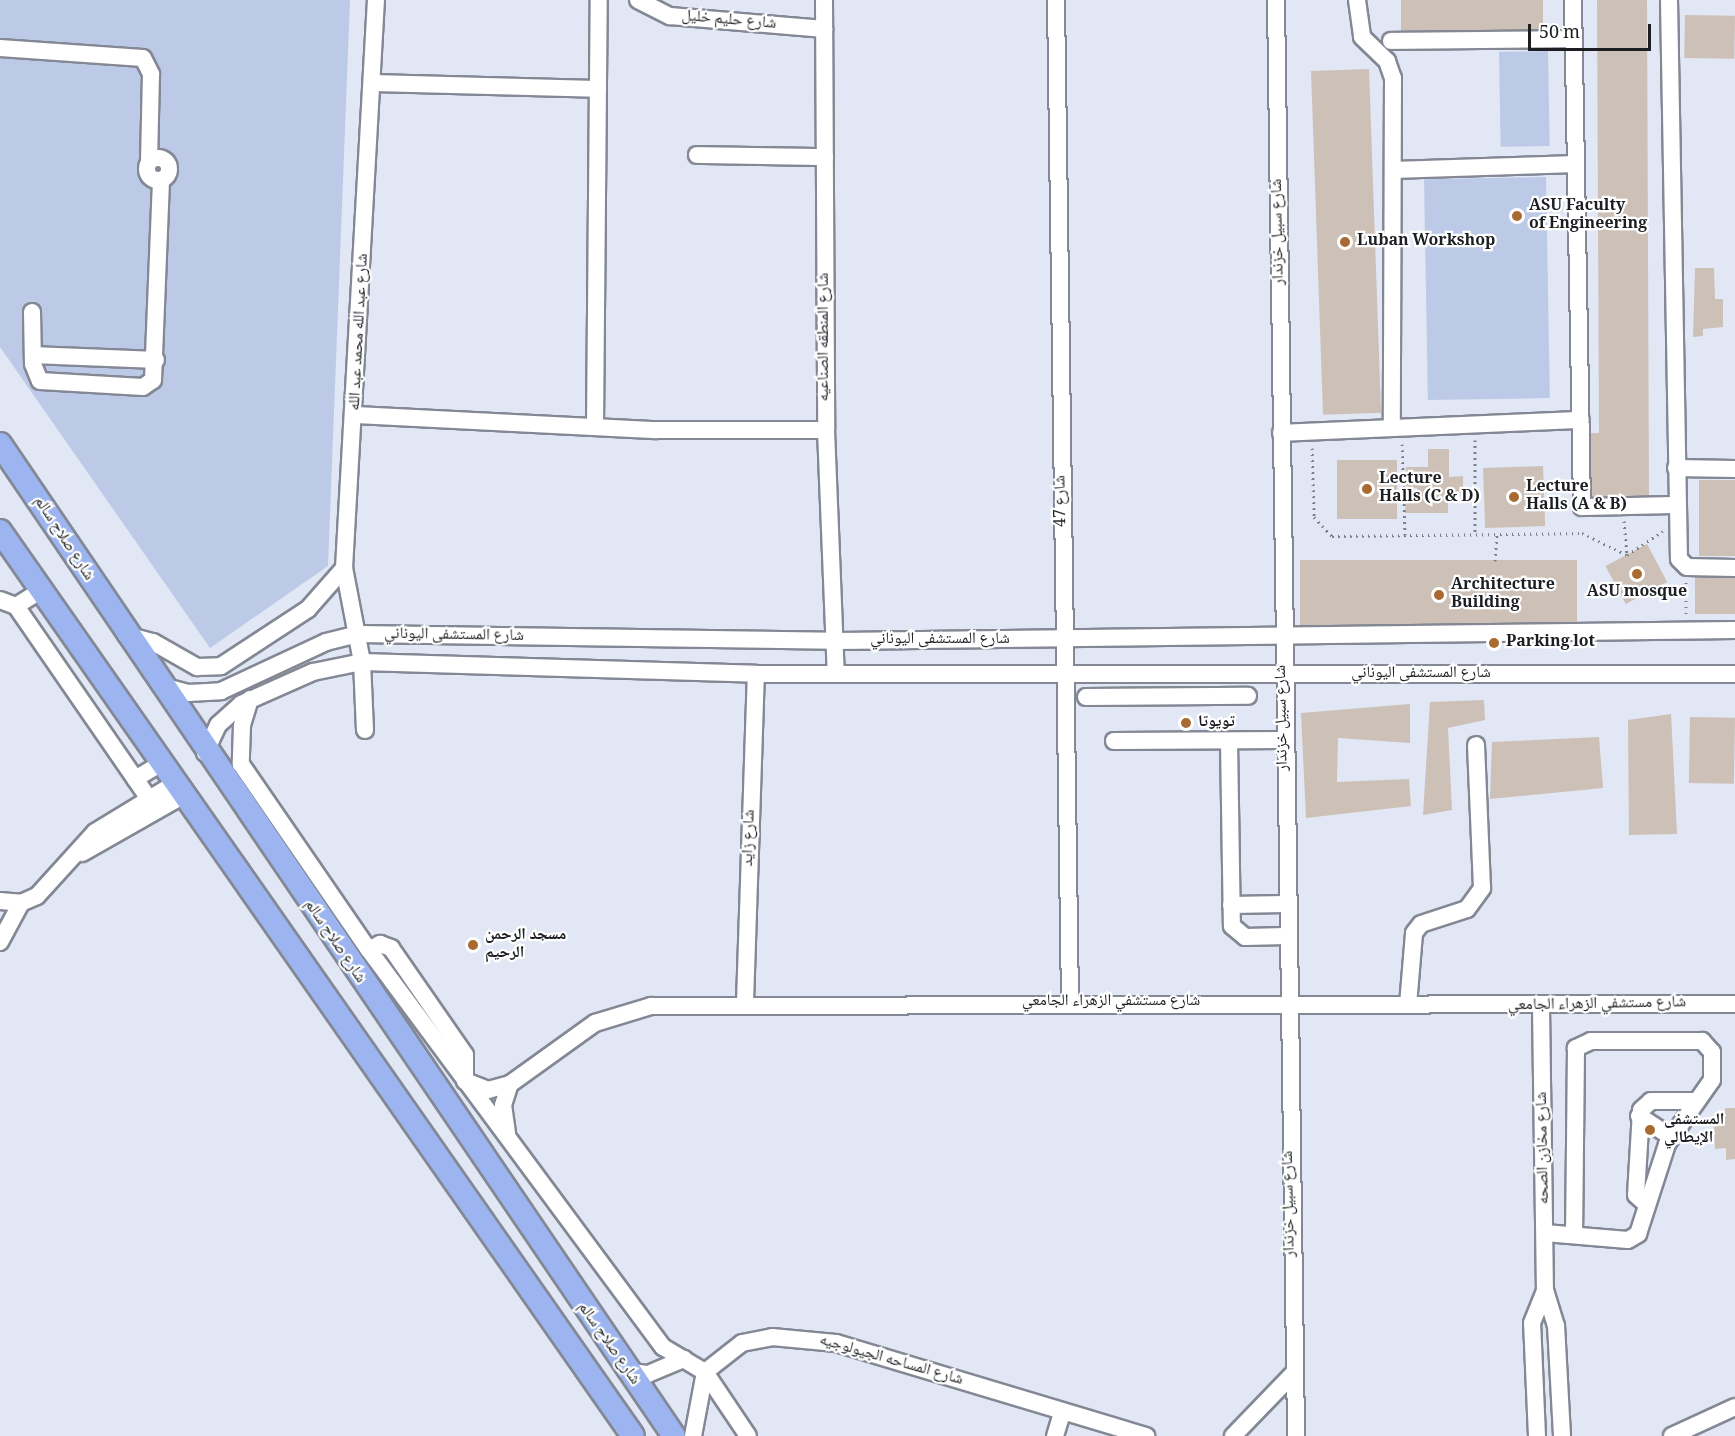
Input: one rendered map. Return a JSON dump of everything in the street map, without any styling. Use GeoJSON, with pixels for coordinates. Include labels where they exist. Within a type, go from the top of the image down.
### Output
{"type":"FeatureCollection","features":[{"type":"Feature","properties":{"kind":"highway","name":"شارع صلاح سالم"},"geometry":{"type":"LineString","coordinates":[[0,444],[158,684],[626,1371],[674,1436]]}},
{"type":"Feature","properties":{"kind":"highway","name":"شارع صلاح سالم"},"geometry":{"type":"LineString","coordinates":[[1,535],[163,762],[633,1436]]}},
{"type":"Feature","properties":{"kind":"street","name":"شارع عبد الله محمد عبد الله"},"geometry":{"type":"LineString","coordinates":[[365,730],[362,662],[344,568],[356,415],[376,0]]}},
{"type":"Feature","properties":{"kind":"street"},"geometry":{"type":"LineString","coordinates":[[595,426],[599,0]]}},
{"type":"Feature","properties":{"kind":"street","name":"شارع حليم خليل"},"geometry":{"type":"LineString","coordinates":[[638,0],[670,16],[824,29]]}},
{"type":"Feature","properties":{"kind":"street","name":"شارع المنطقه الصناعيه"},"geometry":{"type":"LineString","coordinates":[[824,0],[826,430],[836,674]]}},
{"type":"Feature","properties":{"kind":"street","name":"شارع 47"},"geometry":{"type":"LineString","coordinates":[[1056,0],[1070,1001]]}},
{"type":"Feature","properties":{"kind":"street","name":"شارع سبيل خزندار"},"geometry":{"type":"LineString","coordinates":[[1276,0],[1285,904],[1292,1375],[1296,1436]]}},
{"type":"Feature","properties":{"kind":"street"},"geometry":{"type":"LineString","coordinates":[[1357,0],[1362,37],[1391,68],[1397,426]]}},
{"type":"Feature","properties":{"kind":"street"},"geometry":{"type":"LineString","coordinates":[[1573,0],[1582,507],[1622,506],[1677,514]]}},
{"type":"Feature","properties":{"kind":"street"},"geometry":{"type":"LineString","coordinates":[[1668,0],[1677,514],[1683,566],[1735,568]]}},
{"type":"Feature","properties":{"kind":"street"},"geometry":{"type":"LineString","coordinates":[[1391,41],[1573,39]]}},
{"type":"Feature","properties":{"kind":"street"},"geometry":{"type":"LineString","coordinates":[[0,48],[143,58],[152,74],[148,175],[161,180],[156,360],[153,380],[143,387],[48,383],[35,374],[32,312]]}},
{"type":"Feature","properties":{"kind":"street"},"geometry":{"type":"LineString","coordinates":[[372,83],[598,89]]}},
{"type":"Feature","properties":{"kind":"street"},"geometry":{"type":"LineString","coordinates":[[697,155],[825,157]]}},
{"type":"Feature","properties":{"kind":"street"},"geometry":{"type":"LineString","coordinates":[[1393,170],[1576,164]]}},
{"type":"Feature","properties":{"kind":"street"},"geometry":{"type":"LineString","coordinates":[[33,355],[156,360]]}},
{"type":"Feature","properties":{"kind":"street"},"geometry":{"type":"LineString","coordinates":[[356,415],[595,426],[826,430]]}},
{"type":"Feature","properties":{"kind":"street"},"geometry":{"type":"LineString","coordinates":[[1281,433],[1397,426],[1581,420]]}},
{"type":"Feature","properties":{"kind":"street"},"geometry":{"type":"LineString","coordinates":[[1676,468],[1735,469]]}},
{"type":"Feature","properties":{"kind":"street"},"geometry":{"type":"LineString","coordinates":[[126,635],[153,642],[197,668],[221,666],[308,609],[344,568]]}},
{"type":"Feature","properties":{"kind":"street"},"geometry":{"type":"LineString","coordinates":[[42,590],[8,603],[149,799]]}},
{"type":"Feature","properties":{"kind":"street","name":"شارع المستشفى اليوناني"},"geometry":{"type":"LineString","coordinates":[[158,684],[188,693],[220,691],[326,642],[358,634],[834,641],[1735,630]]}},
{"type":"Feature","properties":{"kind":"street","name":"شارع المستشفى اليوناني"},"geometry":{"type":"LineString","coordinates":[[205,753],[218,725],[250,699],[313,672],[362,662],[756,674],[1735,674]]}},
{"type":"Feature","properties":{"kind":"street","name":"شارع زايد"},"geometry":{"type":"LineString","coordinates":[[745,1002],[756,674]]}},
{"type":"Feature","properties":{"kind":"street"},"geometry":{"type":"LineString","coordinates":[[1166,674],[1166,696]]}},
{"type":"Feature","properties":{"kind":"street"},"geometry":{"type":"LineString","coordinates":[[1086,697],[1248,696]]}},
{"type":"Feature","properties":{"kind":"street"},"geometry":{"type":"LineString","coordinates":[[250,699],[242,726],[241,764],[369,950],[663,1347],[705,1371],[748,1436]]}},
{"type":"Feature","properties":{"kind":"street"},"geometry":{"type":"LineString","coordinates":[[1114,741],[1284,740]]}},
{"type":"Feature","properties":{"kind":"street"},"geometry":{"type":"LineString","coordinates":[[1229,741],[1231,905],[1238,935],[1286,936]]}},
{"type":"Feature","properties":{"kind":"street"},"geometry":{"type":"LineString","coordinates":[[1408,1005],[1414,933],[1421,924],[1467,909],[1482,888],[1476,745]]}},
{"type":"Feature","properties":{"kind":"street"},"geometry":{"type":"LineString","coordinates":[[135,779],[163,762]]}},
{"type":"Feature","properties":{"kind":"street"},"geometry":{"type":"LineString","coordinates":[[0,901],[21,903],[36,896],[76,856],[95,832],[149,799],[181,788]]}},
{"type":"Feature","properties":{"kind":"street"},"geometry":{"type":"LineString","coordinates":[[76,856],[181,788]]}},
{"type":"Feature","properties":{"kind":"street"},"geometry":{"type":"LineString","coordinates":[[0,942],[21,903]]}},
{"type":"Feature","properties":{"kind":"street"},"geometry":{"type":"LineString","coordinates":[[1231,905],[1285,904]]}},
{"type":"Feature","properties":{"kind":"street","name":"شارع مستشفي الزهراء الجامعي"},"geometry":{"type":"LineString","coordinates":[[465,1081],[488,1090],[510,1084],[613,1014],[745,1002],[1070,1001],[1541,1006],[1735,1004]]}},
{"type":"Feature","properties":{"kind":"street","name":"شارع مخازن الصحه"},"geometry":{"type":"LineString","coordinates":[[1541,1006],[1545,1290],[1556,1325],[1562,1436]]}},
{"type":"Feature","properties":{"kind":"street"},"geometry":{"type":"LineString","coordinates":[[1545,1233],[1574,1235],[1634,1238],[1671,1137],[1712,1080],[1712,1052],[1702,1041],[1591,1041],[1576,1048],[1574,1235]]}},
{"type":"Feature","properties":{"kind":"street"},"geometry":{"type":"LineString","coordinates":[[509,1137],[503,1105],[510,1084]]}},
{"type":"Feature","properties":{"kind":"street"},"geometry":{"type":"LineString","coordinates":[[1647,1204],[1636,1195],[1639,1116],[1651,1101],[1696,1101]]}},
{"type":"Feature","properties":{"kind":"street"},"geometry":{"type":"LineString","coordinates":[[1639,1116],[1671,1137]]}},
{"type":"Feature","properties":{"kind":"street","name":"شارع مخازن الصحه"},"geometry":{"type":"LineString","coordinates":[[1537,1436],[1532,1323],[1545,1290]]}},
{"type":"Feature","properties":{"kind":"street","name":"شارع المساحه الجيولوجيه"},"geometry":{"type":"LineString","coordinates":[[705,1371],[742,1343],[804,1337],[1146,1436]]}},
{"type":"Feature","properties":{"kind":"street"},"geometry":{"type":"LineString","coordinates":[[626,1371],[648,1374],[684,1359]]}},
{"type":"Feature","properties":{"kind":"street"},"geometry":{"type":"LineString","coordinates":[[693,1436],[705,1371]]}},
{"type":"Feature","properties":{"kind":"street"},"geometry":{"type":"LineString","coordinates":[[1233,1436],[1292,1375]]}},
{"type":"Feature","properties":{"kind":"street"},"geometry":{"type":"LineString","coordinates":[[1672,1436],[1735,1407]]}},
{"type":"Feature","properties":{"kind":"street"},"geometry":{"type":"LineString","coordinates":[[1055,1436],[1062,1413]]}},
{"type":"Feature","properties":{"kind":"path"},"geometry":{"type":"LineString","coordinates":[[1475,423],[1475,534]]}},
{"type":"Feature","properties":{"kind":"path"},"geometry":{"type":"LineString","coordinates":[[1397,426],[1405,535]]}},
{"type":"Feature","properties":{"kind":"path"},"geometry":{"type":"LineString","coordinates":[[1311,431],[1318,525],[1341,537],[1582,533],[1627,555]]}},
{"type":"Feature","properties":{"kind":"path"},"geometry":{"type":"LineString","coordinates":[[1622,506],[1627,555]]}},
{"type":"Feature","properties":{"kind":"path"},"geometry":{"type":"LineString","coordinates":[[1627,555],[1677,514]]}},
{"type":"Feature","properties":{"kind":"path"},"geometry":{"type":"LineString","coordinates":[[1495,561],[1497,534]]}},
{"type":"Feature","properties":{"kind":"path"},"geometry":{"type":"LineString","coordinates":[[1686,580],[1686,614]]}},
{"type":"Feature","properties":{"kind":"shaded area"},"geometry":{"type":"Polygon","coordinates":[[[0,0],[350,0],[328,566],[210,648],[0,347],[0,0]]]}},
{"type":"Feature","properties":{"kind":"shaded area"},"geometry":{"type":"Polygon","coordinates":[[[1548,51],[1550,146],[1501,147],[1499,52],[1548,51]]]}},
{"type":"Feature","properties":{"kind":"shaded area"},"geometry":{"type":"Polygon","coordinates":[[[1546,177],[1550,398],[1428,400],[1424,179],[1546,177]]]}},
{"type":"Feature","properties":{"kind":"building"},"geometry":{"type":"Polygon","coordinates":[[[1401,0],[1543,0],[1543,35],[1401,35],[1401,0]]]}},
{"type":"Feature","properties":{"kind":"building"},"geometry":{"type":"Polygon","coordinates":[[[1597,0],[1647,0],[1649,501],[1587,501],[1587,433],[1599,433],[1597,0]]]}},
{"type":"Feature","properties":{"kind":"building"},"geometry":{"type":"Polygon","coordinates":[[[1685,15],[1735,16],[1734,59],[1684,58],[1685,15]]]}},
{"type":"Feature","properties":{"kind":"building","name":"Luban Workshop"},"geometry":{"type":"Polygon","coordinates":[[[1369,69],[1381,413],[1323,415],[1311,71],[1369,69]]]}},
{"type":"Feature","properties":{"kind":"building"},"geometry":{"type":"Polygon","coordinates":[[[1695,268],[1714,268],[1715,299],[1723,299],[1723,327],[1703,329],[1703,336],[1693,337],[1695,268]]]}},
{"type":"Feature","properties":{"kind":"building"},"geometry":{"type":"Polygon","coordinates":[[[1428,449],[1449,449],[1449,477],[1463,476],[1463,493],[1448,493],[1448,513],[1405,513],[1406,500],[1416,500],[1417,488],[1406,488],[1406,467],[1428,467],[1428,449]]]}},
{"type":"Feature","properties":{"kind":"building","name":"Lecture Halls (C & D)"},"geometry":{"type":"Polygon","coordinates":[[[1337,460],[1397,460],[1397,519],[1337,519],[1337,460]]]}},
{"type":"Feature","properties":{"kind":"building","name":"Lecture Halls (A & B)"},"geometry":{"type":"Polygon","coordinates":[[[1543,466],[1545,526],[1485,528],[1483,468],[1543,466]]]}},
{"type":"Feature","properties":{"kind":"building"},"geometry":{"type":"Polygon","coordinates":[[[1699,480],[1735,480],[1735,556],[1699,556],[1699,480]]]}},
{"type":"Feature","properties":{"kind":"building","name":"ASU mosque"},"geometry":{"type":"Polygon","coordinates":[[[1647,544],[1667,582],[1626,604],[1606,566],[1647,544]]]}},
{"type":"Feature","properties":{"kind":"building","name":"Architecture Building"},"geometry":{"type":"Polygon","coordinates":[[[1300,560],[1577,560],[1577,628],[1300,628],[1300,560]]]}},
{"type":"Feature","properties":{"kind":"building"},"geometry":{"type":"Polygon","coordinates":[[[1695,573],[1735,573],[1735,614],[1695,614],[1695,573]]]}},
{"type":"Feature","properties":{"kind":"building"},"geometry":{"type":"Polygon","coordinates":[[[1484,700],[1485,720],[1448,728],[1452,810],[1423,815],[1430,702],[1484,700]]]}},
{"type":"Feature","properties":{"kind":"building"},"geometry":{"type":"Polygon","coordinates":[[[1410,704],[1410,743],[1338,738],[1337,782],[1409,779],[1411,806],[1306,818],[1301,713],[1410,704]]]}},
{"type":"Feature","properties":{"kind":"building"},"geometry":{"type":"Polygon","coordinates":[[[1671,714],[1677,834],[1629,835],[1628,720],[1671,714]]]}},
{"type":"Feature","properties":{"kind":"building"},"geometry":{"type":"Polygon","coordinates":[[[1690,717],[1735,718],[1734,784],[1689,783],[1690,717]]]}},
{"type":"Feature","properties":{"kind":"building"},"geometry":{"type":"Polygon","coordinates":[[[1599,737],[1603,788],[1490,799],[1492,742],[1599,737]]]}},
{"type":"Feature","properties":{"kind":"building"},"geometry":{"type":"Polygon","coordinates":[[[1725,1108],[1735,1108],[1735,1159],[1726,1160],[1726,1148],[1715,1149],[1714,1123],[1725,1121],[1725,1108]]]}},
{"type":"Feature","properties":{"kind":"place","name":"ASU Faculty of Engineering"},"geometry":{"type":"Point","coordinates":[1517,216]}},
{"type":"Feature","properties":{"kind":"place","name":"Luban Workshop"},"geometry":{"type":"Point","coordinates":[1345,242]}},
{"type":"Feature","properties":{"kind":"place","name":"Lecture Halls (C & D)"},"geometry":{"type":"Point","coordinates":[1367,489]}},
{"type":"Feature","properties":{"kind":"place","name":"Lecture Halls (A & B)"},"geometry":{"type":"Point","coordinates":[1514,497]}},
{"type":"Feature","properties":{"kind":"place","name":"ASU mosque"},"geometry":{"type":"Point","coordinates":[1637,574]}},
{"type":"Feature","properties":{"kind":"place","name":"Architecture Building"},"geometry":{"type":"Point","coordinates":[1439,595]}},
{"type":"Feature","properties":{"kind":"place","name":"Parking lot"},"geometry":{"type":"Point","coordinates":[1494,643]}},
{"type":"Feature","properties":{"kind":"place","name":"تويوتا"},"geometry":{"type":"Point","coordinates":[1186,723]}},
{"type":"Feature","properties":{"kind":"place","name":"مسجد الرحمن الرحيم"},"geometry":{"type":"Point","coordinates":[473,945]}},
{"type":"Feature","properties":{"kind":"place","name":"المستشفى الإيطالي"},"geometry":{"type":"Point","coordinates":[1650,1130]}}]}
